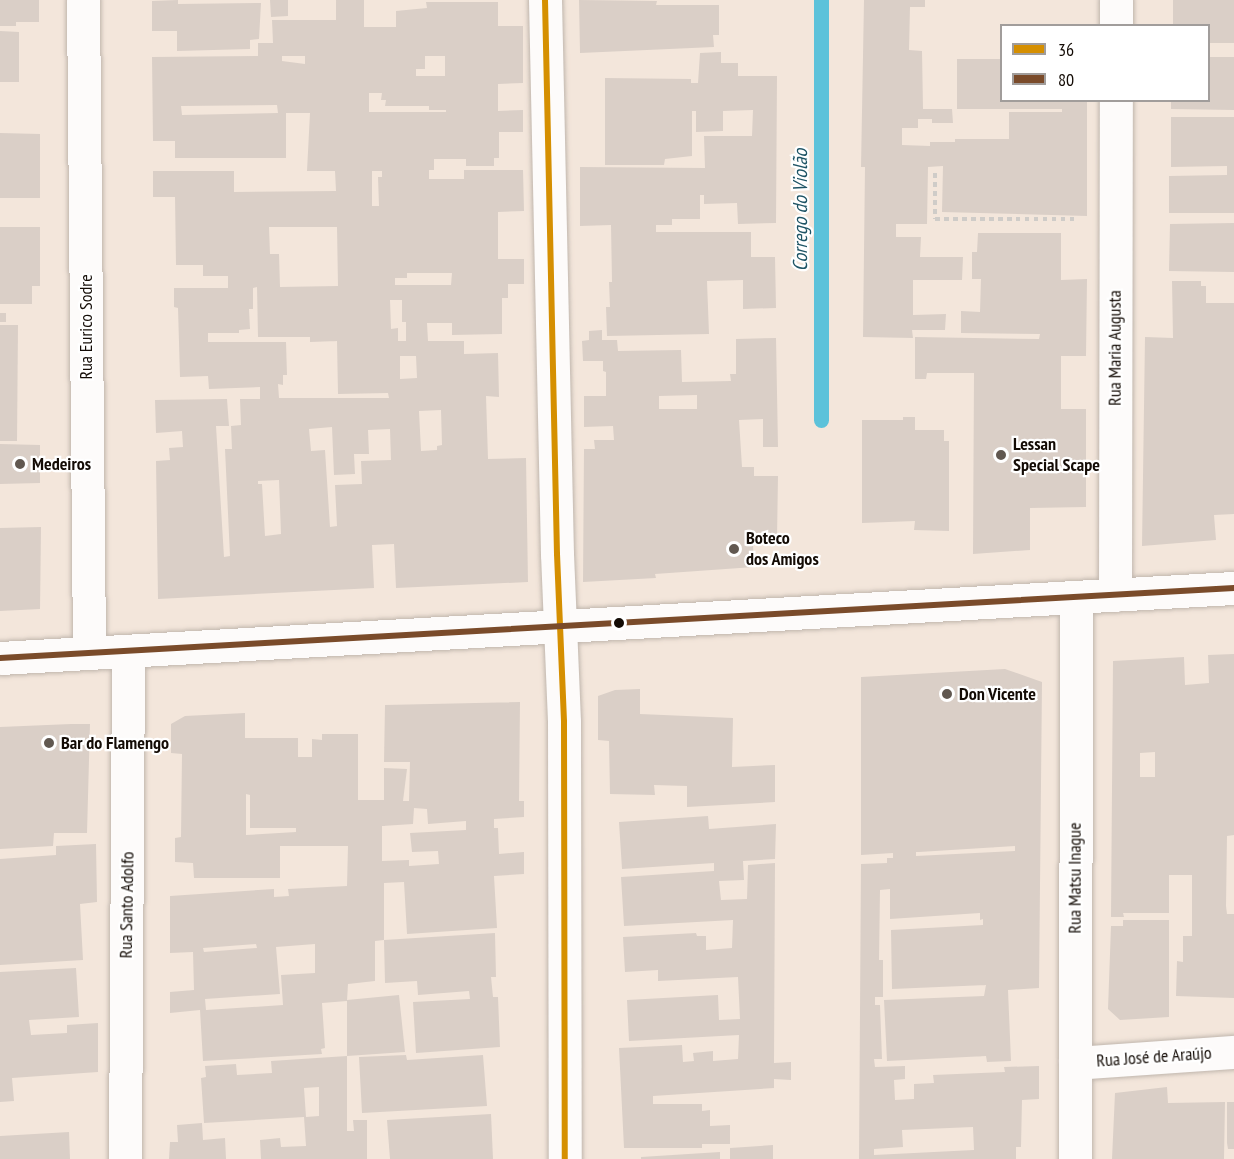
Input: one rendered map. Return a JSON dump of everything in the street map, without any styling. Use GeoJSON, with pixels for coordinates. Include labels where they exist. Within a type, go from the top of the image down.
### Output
{"type":"FeatureCollection","features":[{"type":"Feature","properties":{"kind":"street","name":"Rua Eurico Sodre"},"geometry":{"type":"LineString","coordinates":[[83,0],[89,653]]}},
{"type":"Feature","properties":{"kind":"street"},"geometry":{"type":"LineString","coordinates":[[545,0],[564,722],[565,1159]]}},
{"type":"Feature","properties":{"kind":"street"},"geometry":{"type":"LineString","coordinates":[[1116,0],[1116,24]]}},
{"type":"Feature","properties":{"kind":"street","name":"Rua Maria Augusta"},"geometry":{"type":"LineString","coordinates":[[1115,595],[1116,102]]}},
{"type":"Feature","properties":{"kind":"street"},"geometry":{"type":"LineString","coordinates":[[0,658],[1234,588]]}},
{"type":"Feature","properties":{"kind":"street","name":"Rua Matsu Inague"},"geometry":{"type":"LineString","coordinates":[[1075,1159],[1076,597]]}},
{"type":"Feature","properties":{"kind":"street","name":"Rua Santo Adolfo"},"geometry":{"type":"LineString","coordinates":[[125,1159],[128,651]]}},
{"type":"Feature","properties":{"kind":"street","name":"Rua José de Araújo"},"geometry":{"type":"LineString","coordinates":[[1075,1063],[1234,1052]]}},
{"type":"Feature","properties":{"kind":"path"},"geometry":{"type":"LineString","coordinates":[[935,173],[935,219],[1080,219]]}},
{"type":"Feature","properties":{"kind":"building"},"geometry":{"type":"Polygon","coordinates":[[[0,0],[39,0],[39,22],[16,22],[16,26],[0,26],[0,0]]]}},
{"type":"Feature","properties":{"kind":"building"},"geometry":{"type":"Polygon","coordinates":[[[178,0],[178,4],[261,3],[259,39],[250,40],[250,49],[177,51],[177,31],[152,31],[152,1],[178,0]]]}},
{"type":"Feature","properties":{"kind":"building"},"geometry":{"type":"Polygon","coordinates":[[[270,0],[288,0],[288,16],[271,17],[270,0]]]}},
{"type":"Feature","properties":{"kind":"building"},"geometry":{"type":"Polygon","coordinates":[[[336,0],[364,0],[364,27],[396,27],[396,11],[427,8],[426,2],[498,2],[498,26],[523,26],[523,83],[498,84],[498,111],[523,110],[523,132],[499,132],[499,158],[494,158],[494,166],[466,166],[466,159],[434,159],[434,170],[429,170],[429,179],[464,179],[464,170],[523,170],[524,211],[498,212],[498,259],[524,259],[524,284],[508,284],[508,298],[502,298],[502,334],[452,335],[452,323],[427,323],[428,341],[464,341],[464,354],[498,353],[499,397],[486,396],[488,459],[526,458],[528,582],[396,588],[394,544],[372,545],[374,588],[158,599],[156,461],[170,460],[169,448],[183,447],[182,431],[156,433],[155,400],[227,399],[229,426],[216,426],[224,557],[230,556],[225,449],[232,449],[231,426],[241,425],[240,399],[260,399],[260,387],[209,389],[208,376],[180,377],[178,308],[174,307],[174,288],[228,288],[228,276],[203,276],[203,265],[176,265],[175,197],[153,197],[153,171],[234,171],[234,192],[336,191],[335,171],[307,171],[310,113],[286,113],[286,158],[175,158],[175,141],[153,141],[152,57],[258,56],[258,43],[273,43],[272,20],[336,20],[336,0]],[[282,56],[282,61],[305,64],[305,56],[282,56]],[[425,56],[425,69],[416,69],[416,76],[445,76],[445,56],[425,56]],[[369,93],[369,112],[446,112],[446,110],[429,110],[429,106],[385,106],[386,100],[381,100],[382,93],[369,93]],[[277,105],[181,106],[182,115],[278,113],[277,105]],[[372,171],[372,206],[379,206],[378,177],[382,177],[382,171],[372,171]],[[269,227],[270,254],[279,254],[280,287],[338,286],[337,227],[269,227]],[[407,273],[407,278],[395,278],[395,285],[451,285],[452,273],[407,273]],[[257,287],[253,288],[253,309],[249,309],[250,329],[239,330],[239,333],[208,333],[208,342],[286,342],[287,375],[283,375],[283,385],[278,384],[279,398],[389,398],[388,393],[338,394],[337,341],[310,342],[310,337],[258,337],[257,287]],[[390,300],[391,329],[398,328],[398,341],[406,341],[406,322],[402,322],[402,300],[390,300]],[[400,356],[400,379],[417,378],[416,356],[400,356]],[[441,410],[419,411],[421,451],[437,450],[437,446],[442,445],[441,410]],[[332,427],[309,429],[311,451],[325,450],[330,527],[337,526],[335,485],[362,484],[361,461],[391,460],[390,429],[368,430],[369,454],[354,454],[355,474],[334,475],[332,427]],[[279,480],[258,481],[258,484],[262,484],[265,536],[281,534],[279,480]]]}},
{"type":"Feature","properties":{"kind":"building"},"geometry":{"type":"Polygon","coordinates":[[[579,0],[657,1],[656,5],[719,5],[719,35],[713,35],[714,47],[580,53],[579,0]]]}},
{"type":"Feature","properties":{"kind":"building"},"geometry":{"type":"Polygon","coordinates":[[[864,0],[925,0],[925,7],[910,7],[909,50],[922,51],[923,109],[952,109],[953,123],[932,123],[932,119],[918,119],[918,128],[902,128],[902,145],[930,146],[930,142],[955,142],[955,139],[1009,139],[1009,112],[1062,112],[1062,109],[957,109],[957,59],[1000,59],[1000,102],[1087,102],[1087,216],[942,212],[943,166],[928,167],[927,224],[896,224],[896,237],[921,237],[920,257],[963,257],[962,280],[913,280],[913,315],[946,314],[945,330],[912,330],[913,338],[863,337],[865,167],[861,167],[864,0]]]}},
{"type":"Feature","properties":{"kind":"building"},"geometry":{"type":"Polygon","coordinates":[[[1173,0],[1234,0],[1234,43],[1210,43],[1210,24],[1173,24],[1173,0]]]}},
{"type":"Feature","properties":{"kind":"building"},"geometry":{"type":"Polygon","coordinates":[[[0,31],[19,32],[19,82],[0,82],[0,31]]]}},
{"type":"Feature","properties":{"kind":"building"},"geometry":{"type":"Polygon","coordinates":[[[721,52],[721,63],[738,63],[738,76],[777,76],[776,223],[738,224],[737,203],[704,204],[704,195],[700,195],[700,219],[672,219],[672,225],[656,225],[656,232],[751,232],[751,257],[775,257],[776,308],[743,309],[743,280],[707,281],[709,334],[607,336],[606,307],[610,307],[609,282],[612,282],[611,225],[580,226],[580,167],[705,168],[704,136],[752,136],[753,110],[723,111],[723,131],[696,132],[696,111],[692,111],[692,156],[665,159],[664,165],[605,165],[605,78],[691,79],[691,83],[698,83],[700,53],[721,52]]]}},
{"type":"Feature","properties":{"kind":"building"},"geometry":{"type":"Polygon","coordinates":[[[1210,57],[1234,57],[1234,110],[1171,109],[1171,102],[1210,102],[1210,57]]]}},
{"type":"Feature","properties":{"kind":"building"},"geometry":{"type":"Polygon","coordinates":[[[1171,117],[1234,117],[1234,213],[1169,213],[1169,176],[1227,175],[1227,166],[1171,167],[1171,117]]]}},
{"type":"Feature","properties":{"kind":"building"},"geometry":{"type":"Polygon","coordinates":[[[0,133],[40,134],[40,198],[0,198],[0,133]]]}},
{"type":"Feature","properties":{"kind":"building"},"geometry":{"type":"Polygon","coordinates":[[[1234,223],[1234,272],[1169,271],[1170,224],[1234,223]]]}},
{"type":"Feature","properties":{"kind":"building"},"geometry":{"type":"Polygon","coordinates":[[[0,227],[40,227],[40,286],[32,286],[32,304],[0,304],[0,227]]]}},
{"type":"Feature","properties":{"kind":"building"},"geometry":{"type":"Polygon","coordinates":[[[978,233],[1061,233],[1061,280],[1087,279],[1086,356],[1061,356],[1061,409],[1086,409],[1086,507],[1030,508],[1030,550],[973,554],[974,373],[927,373],[926,379],[915,379],[915,337],[1039,339],[1040,334],[961,333],[961,311],[980,312],[981,279],[972,279],[972,252],[977,252],[978,233]]]}},
{"type":"Feature","properties":{"kind":"building"},"geometry":{"type":"Polygon","coordinates":[[[1172,281],[1201,281],[1201,286],[1206,286],[1206,303],[1234,303],[1234,514],[1214,515],[1216,540],[1142,546],[1145,337],[1173,338],[1172,281]]]}},
{"type":"Feature","properties":{"kind":"building"},"geometry":{"type":"Polygon","coordinates":[[[0,313],[6,313],[6,322],[0,322],[0,313]]]}},
{"type":"Feature","properties":{"kind":"building"},"geometry":{"type":"Polygon","coordinates":[[[0,325],[18,325],[17,441],[0,441],[0,325]]]}},
{"type":"Feature","properties":{"kind":"building"},"geometry":{"type":"Polygon","coordinates":[[[602,330],[602,340],[617,340],[618,351],[681,350],[682,382],[731,381],[730,374],[736,374],[736,339],[776,338],[778,447],[763,447],[763,419],[739,420],[742,467],[754,467],[754,476],[778,476],[777,539],[772,540],[772,544],[753,545],[754,567],[655,574],[656,578],[583,582],[584,449],[595,449],[594,440],[614,440],[613,426],[584,427],[584,396],[606,396],[606,372],[603,371],[603,361],[583,361],[582,341],[589,340],[589,331],[602,330]],[[697,395],[659,396],[659,409],[697,409],[697,395]]]}},
{"type":"Feature","properties":{"kind":"building"},"geometry":{"type":"Polygon","coordinates":[[[903,417],[915,417],[915,430],[944,430],[944,441],[949,441],[949,531],[914,530],[915,521],[862,523],[862,420],[903,420],[903,417]]]}},
{"type":"Feature","properties":{"kind":"building","name":"Medeiros"},"geometry":{"type":"Polygon","coordinates":[[[0,444],[40,445],[40,483],[0,484],[0,444]]]}},
{"type":"Feature","properties":{"kind":"building"},"geometry":{"type":"Polygon","coordinates":[[[41,527],[40,609],[0,611],[0,528],[41,527]]]}},
{"type":"Feature","properties":{"kind":"building"},"geometry":{"type":"Polygon","coordinates":[[[1234,654],[1234,835],[1227,836],[1226,906],[1227,914],[1234,914],[1234,998],[1176,996],[1177,961],[1183,962],[1183,936],[1192,936],[1192,875],[1169,875],[1169,913],[1123,913],[1124,917],[1111,917],[1113,661],[1184,657],[1185,685],[1209,683],[1208,655],[1234,654]],[[1155,752],[1140,753],[1140,777],[1155,777],[1155,752]]]}},
{"type":"Feature","properties":{"kind":"building"},"geometry":{"type":"Polygon","coordinates":[[[1005,669],[1042,682],[1039,988],[1008,990],[1011,1061],[987,1062],[986,1056],[887,1061],[884,1000],[984,996],[986,985],[892,989],[891,930],[983,925],[983,919],[980,920],[980,913],[890,919],[890,889],[880,890],[879,960],[883,960],[883,997],[875,997],[875,1005],[880,1005],[882,1059],[874,1059],[875,1067],[905,1066],[905,1079],[894,1080],[895,1100],[914,1099],[914,1084],[934,1083],[933,1075],[1005,1072],[1004,1067],[1039,1066],[1039,1099],[1022,1100],[1021,1147],[1016,1147],[1016,1159],[859,1159],[861,864],[887,863],[887,858],[893,858],[893,853],[861,855],[861,677],[1005,669]],[[1015,846],[916,852],[916,856],[1015,851],[1015,846]],[[973,1127],[902,1130],[903,1147],[874,1149],[874,1155],[974,1150],[973,1127]]]}},
{"type":"Feature","properties":{"kind":"building"},"geometry":{"type":"Polygon","coordinates":[[[640,689],[640,714],[733,718],[732,767],[775,765],[775,802],[687,807],[687,786],[654,785],[655,795],[610,794],[609,741],[598,740],[598,696],[615,690],[640,689]]]}},
{"type":"Feature","properties":{"kind":"building"},"geometry":{"type":"Polygon","coordinates":[[[520,702],[519,801],[524,801],[524,817],[494,819],[494,828],[498,828],[499,854],[524,852],[524,874],[494,876],[497,928],[407,934],[404,882],[384,883],[384,940],[375,941],[375,981],[348,984],[347,1001],[322,1003],[325,1048],[321,1049],[322,1054],[203,1061],[200,1010],[170,1013],[170,992],[194,990],[193,952],[170,953],[170,896],[274,889],[274,897],[289,896],[288,889],[347,886],[348,846],[280,846],[280,878],[194,878],[193,863],[175,862],[175,838],[181,837],[182,754],[171,753],[171,724],[185,716],[245,713],[245,738],[298,738],[298,757],[312,757],[312,739],[322,740],[322,734],[358,734],[358,800],[384,800],[384,768],[407,769],[403,801],[409,801],[410,762],[384,762],[385,705],[520,702]],[[246,794],[246,835],[296,832],[296,828],[250,828],[250,795],[246,794]],[[414,808],[413,824],[382,826],[382,861],[409,860],[409,866],[439,864],[438,851],[412,852],[410,833],[466,830],[466,821],[428,824],[427,809],[414,808]],[[256,944],[203,948],[204,952],[257,948],[256,944]],[[315,944],[276,947],[280,994],[205,999],[206,1010],[283,1005],[281,975],[315,973],[315,944]]]}},
{"type":"Feature","properties":{"kind":"building"},"geometry":{"type":"Polygon","coordinates":[[[90,724],[87,833],[54,833],[53,846],[0,849],[0,727],[90,724]]]}},
{"type":"Feature","properties":{"kind":"building"},"geometry":{"type":"Polygon","coordinates":[[[708,816],[709,829],[776,824],[775,859],[743,861],[744,880],[719,881],[721,900],[747,899],[748,865],[775,863],[774,1063],[791,1062],[791,1080],[774,1079],[774,1088],[653,1096],[653,1104],[702,1104],[702,1111],[710,1110],[710,1126],[730,1125],[730,1144],[702,1144],[702,1148],[624,1148],[619,1048],[682,1045],[683,1062],[694,1061],[693,1053],[713,1051],[713,1061],[738,1059],[739,1035],[629,1041],[627,1000],[718,995],[719,1020],[740,1019],[738,977],[658,981],[658,970],[625,972],[623,937],[696,933],[697,936],[706,936],[706,950],[732,948],[733,920],[624,926],[621,877],[714,871],[714,863],[622,869],[619,822],[708,816]]]}},
{"type":"Feature","properties":{"kind":"building"},"geometry":{"type":"Polygon","coordinates":[[[96,844],[97,902],[80,904],[83,960],[0,965],[0,859],[56,855],[56,846],[96,844]]]}},
{"type":"Feature","properties":{"kind":"building"},"geometry":{"type":"Polygon","coordinates":[[[1123,920],[1169,920],[1169,1017],[1120,1020],[1108,1009],[1111,926],[1123,926],[1123,920]]]}},
{"type":"Feature","properties":{"kind":"building"},"geometry":{"type":"Polygon","coordinates":[[[495,933],[496,977],[491,977],[493,997],[498,997],[500,1047],[416,1053],[413,1002],[470,999],[469,991],[418,995],[417,981],[385,983],[384,940],[495,933]]]}},
{"type":"Feature","properties":{"kind":"building"},"geometry":{"type":"Polygon","coordinates":[[[76,968],[79,1017],[29,1020],[31,1035],[67,1033],[67,1025],[98,1023],[98,1072],[12,1078],[14,1101],[0,1102],[0,972],[76,968]]]}},
{"type":"Feature","properties":{"kind":"building"},"geometry":{"type":"Polygon","coordinates":[[[399,995],[405,1052],[347,1056],[347,1000],[399,995]]]}},
{"type":"Feature","properties":{"kind":"building"},"geometry":{"type":"Polygon","coordinates":[[[406,1055],[407,1060],[483,1055],[487,1106],[362,1113],[359,1057],[406,1055]]]}},
{"type":"Feature","properties":{"kind":"building"},"geometry":{"type":"Polygon","coordinates":[[[347,1056],[347,1131],[354,1131],[353,1120],[367,1120],[367,1159],[261,1159],[260,1140],[280,1138],[281,1147],[306,1146],[304,1117],[204,1123],[201,1078],[206,1077],[205,1066],[236,1064],[237,1075],[272,1073],[271,1061],[347,1056]],[[319,1087],[304,1088],[306,1117],[319,1116],[319,1087]]]}},
{"type":"Feature","properties":{"kind":"building"},"geometry":{"type":"Polygon","coordinates":[[[1167,1087],[1168,1103],[1225,1102],[1224,1159],[1112,1159],[1115,1093],[1167,1087]]]}},
{"type":"Feature","properties":{"kind":"building"},"geometry":{"type":"Polygon","coordinates":[[[1227,1102],[1234,1102],[1234,1149],[1228,1149],[1227,1143],[1227,1102]]]}},
{"type":"Feature","properties":{"kind":"building"},"geometry":{"type":"Polygon","coordinates":[[[491,1114],[493,1159],[390,1159],[387,1120],[491,1114]]]}},
{"type":"Feature","properties":{"kind":"building"},"geometry":{"type":"Polygon","coordinates":[[[202,1123],[203,1140],[225,1138],[226,1159],[169,1159],[170,1142],[178,1142],[177,1125],[202,1123]]]}},
{"type":"Feature","properties":{"kind":"building"},"geometry":{"type":"Polygon","coordinates":[[[69,1132],[70,1159],[0,1159],[0,1136],[69,1132]]]}},
{"type":"Feature","properties":{"kind":"building"},"geometry":{"type":"Polygon","coordinates":[[[773,1145],[773,1159],[730,1159],[730,1148],[773,1145]]]}},
{"type":"Feature","properties":{"kind":"building"},"geometry":{"type":"Polygon","coordinates":[[[720,1152],[720,1159],[641,1159],[641,1157],[720,1152]]]}},
{"type":"Feature","properties":{"kind":"waterway","name":"Corrego do Violão"},"geometry":{"type":"LineString","coordinates":[[821,0],[821,420]]}},
{"type":"Feature","properties":{"kind":"transit line","name":"36"},"geometry":{"type":"LineString","coordinates":[[545,0],[557,554],[564,722],[565,1159]]}},
{"type":"Feature","properties":{"kind":"transit line","name":"80"},"geometry":{"type":"LineString","coordinates":[[0,658],[1234,588]]}},
{"type":"Feature","properties":{"kind":"place","name":"Lessan Special Scape"},"geometry":{"type":"Point","coordinates":[1001,455]}},
{"type":"Feature","properties":{"kind":"place","name":"Medeiros"},"geometry":{"type":"Point","coordinates":[20,464]}},
{"type":"Feature","properties":{"kind":"place","name":"Boteco dos Amigos"},"geometry":{"type":"Point","coordinates":[734,549]}},
{"type":"Feature","properties":{"kind":"place","name":"Don Vicente"},"geometry":{"type":"Point","coordinates":[947,694]}},
{"type":"Feature","properties":{"kind":"place","name":"Bar do Flamengo"},"geometry":{"type":"Point","coordinates":[49,743]}}]}
